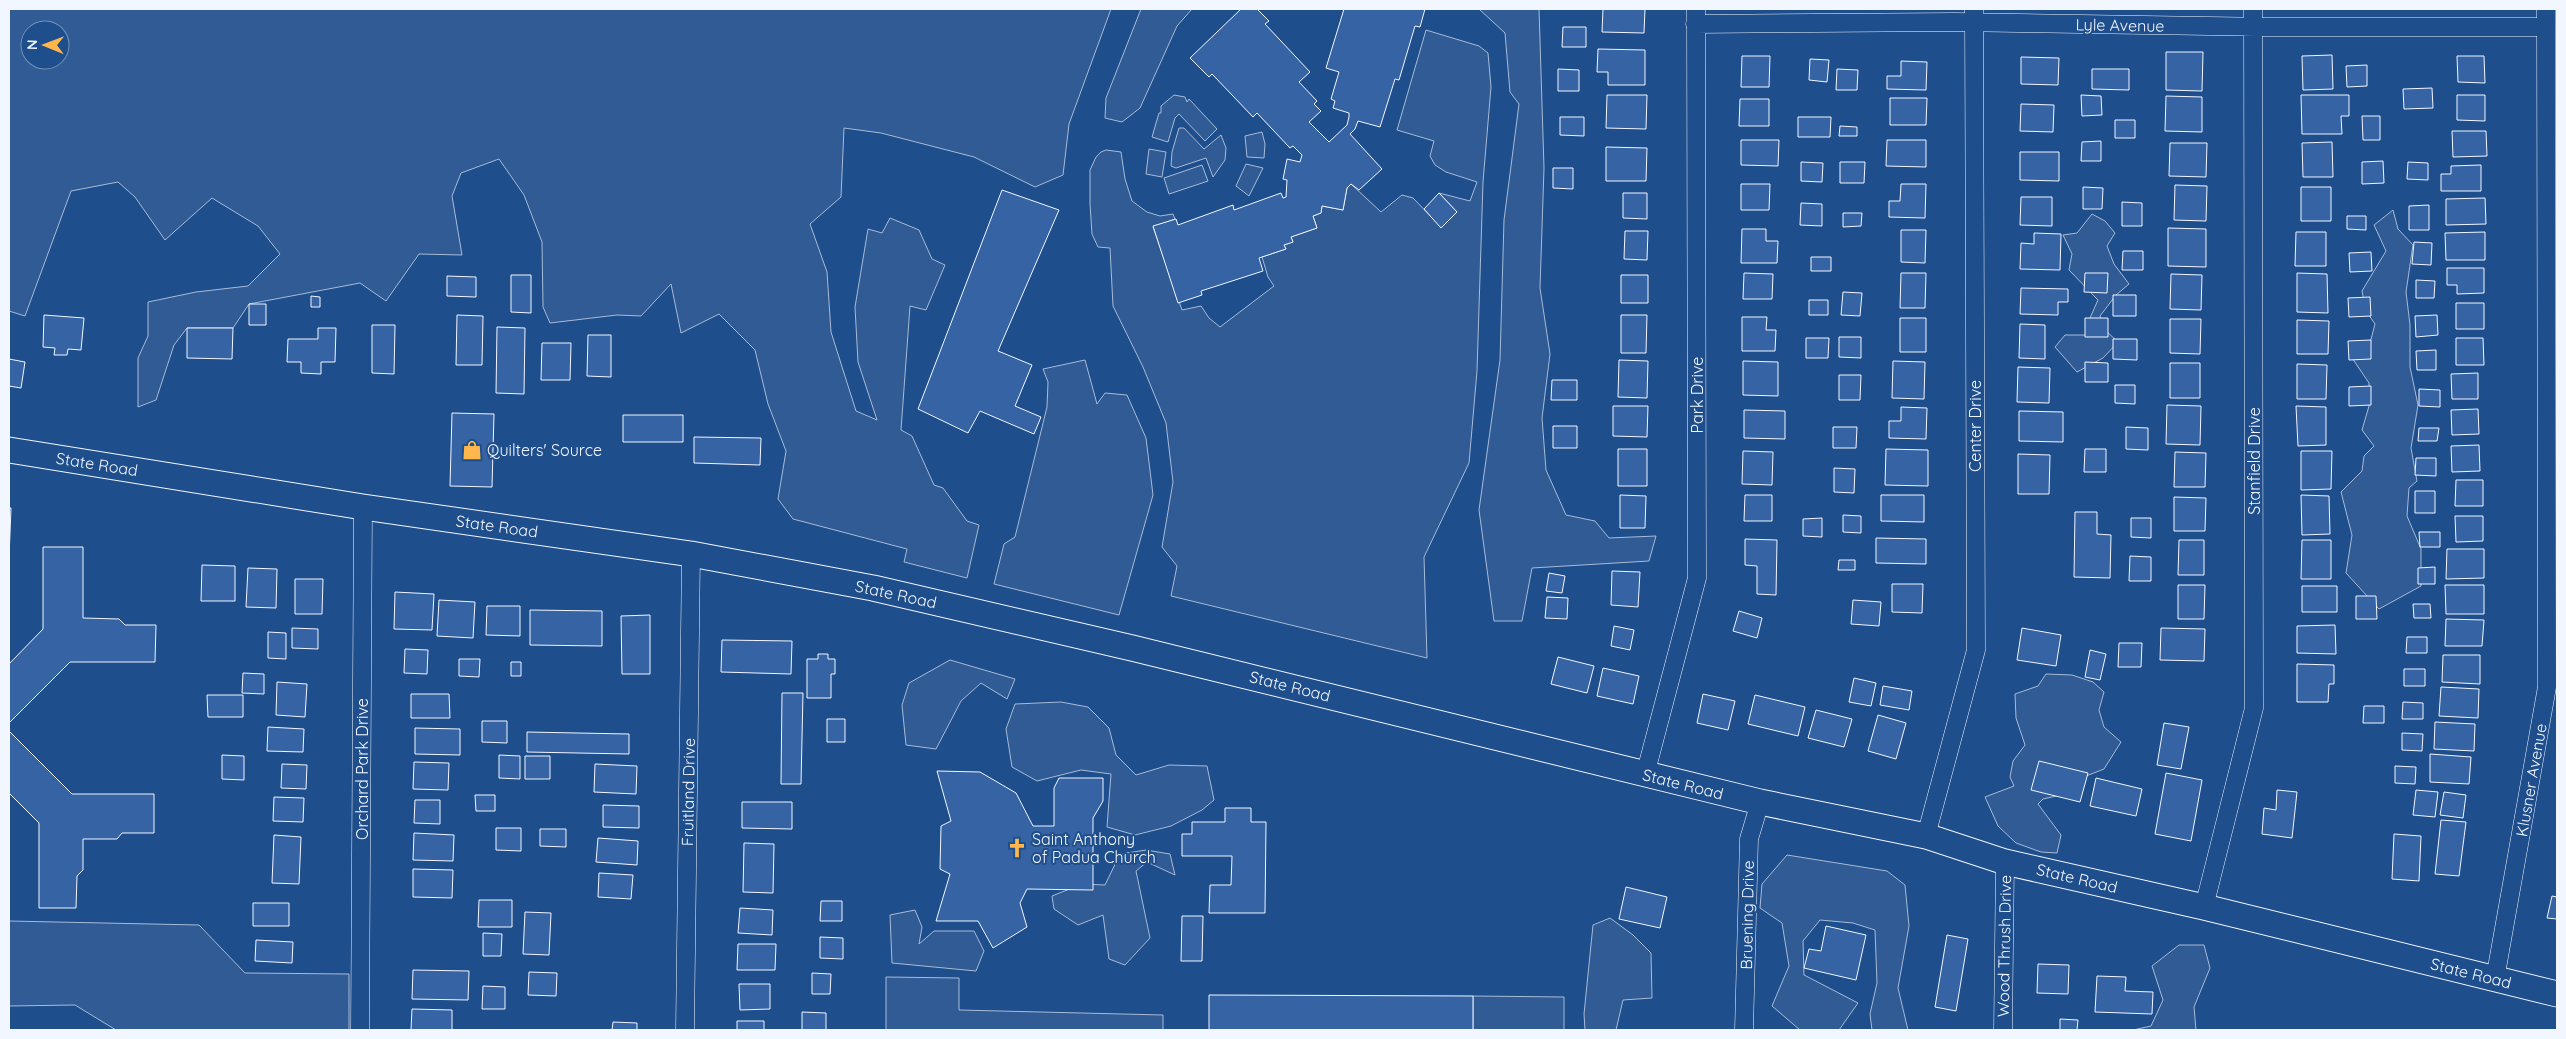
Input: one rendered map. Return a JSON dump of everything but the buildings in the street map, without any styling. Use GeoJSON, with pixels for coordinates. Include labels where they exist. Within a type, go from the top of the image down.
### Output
{"type":"FeatureCollection","features":[{"type":"Feature","properties":{"kind":"main road","name":"State Road"},"geometry":{"type":"LineString","coordinates":[[9,450],[363,507],[691,554],[872,588],[978,611],[1760,802],[1926,836],[2005,862],[2204,908],[2557,994]]}},
{"type":"Feature","properties":{"kind":"street","name":"Stanfield Drive"},"geometry":{"type":"LineString","coordinates":[[2204,908],[2254,708],[2253,9]]}},
{"type":"Feature","properties":{"kind":"street","name":"Klusner Avenue"},"geometry":{"type":"LineString","coordinates":[[2496,979],[2547,687],[2546,9]]}},
{"type":"Feature","properties":{"kind":"street","name":"Lyle Avenue"},"geometry":{"type":"LineString","coordinates":[[1696,16],[1974,16],[2253,26],[2545,27]]}},
{"type":"Feature","properties":{"kind":"street","name":"Park Drive"},"geometry":{"type":"LineString","coordinates":[[1646,775],[1697,578],[1696,16]]}},
{"type":"Feature","properties":{"kind":"street","name":"Center Drive"},"geometry":{"type":"LineString","coordinates":[[1926,836],[1976,650],[1974,16]]}},
{"type":"Feature","properties":{"kind":"street","name":"Orchard Park Drive"},"geometry":{"type":"LineString","coordinates":[[360,1030],[363,507]]}},
{"type":"Feature","properties":{"kind":"street","name":"Fruitland Drive"},"geometry":{"type":"LineString","coordinates":[[685,1030],[691,554]]}},
{"type":"Feature","properties":{"kind":"street","name":"Bruening Drive"},"geometry":{"type":"LineString","coordinates":[[1744,1030],[1749,839],[1760,802]]}},
{"type":"Feature","properties":{"kind":"street","name":"Wood Thrush Drive"},"geometry":{"type":"LineString","coordinates":[[2003,1030],[2005,862]]}},
{"type":"Feature","properties":{"kind":"shaded area"},"geometry":{"type":"Polygon","coordinates":[[[9,9],[1111,9],[1069,124],[1063,175],[1035,187],[974,157],[881,133],[844,128],[841,197],[810,224],[827,272],[831,332],[856,411],[877,420],[858,362],[855,307],[868,229],[882,233],[890,218],[919,230],[932,259],[945,265],[926,310],[910,306],[901,430],[912,436],[934,485],[943,488],[967,521],[979,525],[967,578],[904,562],[907,549],[793,519],[778,499],[786,451],[768,404],[755,350],[719,314],[681,333],[671,284],[641,316],[617,315],[550,323],[543,307],[542,242],[524,195],[499,159],[461,173],[452,196],[462,255],[419,254],[386,301],[360,283],[249,304],[233,328],[187,328],[174,345],[156,400],[138,407],[138,358],[148,336],[148,302],[196,292],[248,286],[280,254],[258,226],[212,198],[165,240],[135,197],[118,182],[71,191],[25,316],[9,311],[9,9]]]}},
{"type":"Feature","properties":{"kind":"shaded area"},"geometry":{"type":"Polygon","coordinates":[[[1141,9],[1192,9],[1177,26],[1140,108],[1122,122],[1105,118],[1106,98],[1141,9]]]}},
{"type":"Feature","properties":{"kind":"shaded area"},"geometry":{"type":"Polygon","coordinates":[[[1479,9],[1539,9],[1544,168],[1540,288],[1550,354],[1542,418],[1546,470],[1566,515],[1595,521],[1609,538],[1656,536],[1649,561],[1532,568],[1522,621],[1494,621],[1479,510],[1500,360],[1504,220],[1519,104],[1510,92],[1505,33],[1479,9]]]}},
{"type":"Feature","properties":{"kind":"shaded area"},"geometry":{"type":"Polygon","coordinates":[[[1426,30],[1479,46],[1488,53],[1491,87],[1483,182],[1477,371],[1469,463],[1424,557],[1427,658],[1171,596],[1177,566],[1162,547],[1173,482],[1166,423],[1143,367],[1113,306],[1110,248],[1098,247],[1092,234],[1090,204],[1090,170],[1096,157],[1106,150],[1121,152],[1125,179],[1132,201],[1147,212],[1160,216],[1173,214],[1175,219],[1153,227],[1182,310],[1201,306],[1209,318],[1220,327],[1274,286],[1268,277],[1262,257],[1286,249],[1284,245],[1293,242],[1291,237],[1317,228],[1313,216],[1321,213],[1322,206],[1343,210],[1347,188],[1351,184],[1381,212],[1402,195],[1413,198],[1441,227],[1457,212],[1439,193],[1470,201],[1477,182],[1446,172],[1435,165],[1430,156],[1434,141],[1397,130],[1426,30]]]}},
{"type":"Feature","properties":{"kind":"shaded area"},"geometry":{"type":"Polygon","coordinates":[[[1174,95],[1185,97],[1187,102],[1189,99],[1217,129],[1205,141],[1179,114],[1175,118],[1168,142],[1152,137],[1159,113],[1161,113],[1161,106],[1174,95]]]}},
{"type":"Feature","properties":{"kind":"shaded area"},"geometry":{"type":"Polygon","coordinates":[[[1179,128],[1184,128],[1204,149],[1221,135],[1226,148],[1225,160],[1213,177],[1206,158],[1176,168],[1171,166],[1172,152],[1179,128]]]}},
{"type":"Feature","properties":{"kind":"shaded area"},"geometry":{"type":"Polygon","coordinates":[[[1262,132],[1265,144],[1264,158],[1247,157],[1245,136],[1262,132]]]}},
{"type":"Feature","properties":{"kind":"shaded area"},"geometry":{"type":"Polygon","coordinates":[[[1149,149],[1166,152],[1162,177],[1146,174],[1149,149]]]}},
{"type":"Feature","properties":{"kind":"shaded area"},"geometry":{"type":"Polygon","coordinates":[[[1246,164],[1263,168],[1249,196],[1236,186],[1246,164]]]}},
{"type":"Feature","properties":{"kind":"shaded area"},"geometry":{"type":"Polygon","coordinates":[[[1202,165],[1208,181],[1169,194],[1164,178],[1202,165]]]}},
{"type":"Feature","properties":{"kind":"shaded area"},"geometry":{"type":"Polygon","coordinates":[[[2393,210],[2398,229],[2413,245],[2406,292],[2410,325],[2410,367],[2418,405],[2411,448],[2417,481],[2409,488],[2407,516],[2421,549],[2421,586],[2379,609],[2346,573],[2352,535],[2341,492],[2362,471],[2364,456],[2374,446],[2362,430],[2369,406],[2369,383],[2350,355],[2369,347],[2375,324],[2366,311],[2362,291],[2386,251],[2374,225],[2393,210]]]}},
{"type":"Feature","properties":{"kind":"shaded area"},"geometry":{"type":"Polygon","coordinates":[[[2092,214],[2105,221],[2115,233],[2107,246],[2114,264],[2129,284],[2116,295],[2100,316],[2105,330],[2118,342],[2103,358],[2077,372],[2055,347],[2065,335],[2089,335],[2090,318],[2098,300],[2069,270],[2072,254],[2063,235],[2077,233],[2092,214]]]}},
{"type":"Feature","properties":{"kind":"shaded area"},"geometry":{"type":"Polygon","coordinates":[[[1085,360],[1097,404],[1105,393],[1127,395],[1146,438],[1153,495],[1119,615],[994,584],[1004,544],[1015,537],[1047,407],[1048,382],[1043,369],[1085,360]]]}},
{"type":"Feature","properties":{"kind":"shaded area"},"geometry":{"type":"Polygon","coordinates":[[[950,660],[1015,679],[1007,699],[981,683],[961,701],[936,749],[906,745],[902,705],[909,683],[950,660]]]}},
{"type":"Feature","properties":{"kind":"shaded area"},"geometry":{"type":"Polygon","coordinates":[[[2046,674],[2072,675],[2093,682],[2104,692],[2099,710],[2104,727],[2121,742],[2104,769],[2081,778],[2070,793],[2043,799],[2038,804],[2061,835],[2057,853],[2041,852],[2016,843],[1998,826],[1985,797],[2014,786],[2010,777],[2013,761],[2025,745],[2016,718],[2015,694],[2038,686],[2046,674]]]}},
{"type":"Feature","properties":{"kind":"shaded area"},"geometry":{"type":"Polygon","coordinates":[[[1061,702],[1088,707],[1109,728],[1116,755],[1136,775],[1169,765],[1207,766],[1214,800],[1202,810],[1171,826],[1135,835],[1107,827],[1111,774],[1081,770],[1037,781],[1012,767],[1006,729],[1015,704],[1061,702]]]}},
{"type":"Feature","properties":{"kind":"shaded area"},"geometry":{"type":"Polygon","coordinates":[[[1146,850],[1170,854],[1175,875],[1147,862],[1136,871],[1150,938],[1125,965],[1109,959],[1103,915],[1078,925],[1054,909],[1052,896],[1082,884],[1105,885],[1120,854],[1146,850]]]}},
{"type":"Feature","properties":{"kind":"shaded area"},"geometry":{"type":"Polygon","coordinates":[[[1787,855],[1887,871],[1905,885],[1909,926],[1898,988],[1908,1030],[1872,1030],[1870,1014],[1877,983],[1875,930],[1853,923],[1820,920],[1803,941],[1804,975],[1858,1003],[1839,1030],[1800,1030],[1772,1006],[1789,966],[1782,923],[1760,908],[1762,884],[1787,855]]]}},
{"type":"Feature","properties":{"kind":"shaded area"},"geometry":{"type":"Polygon","coordinates":[[[915,910],[922,927],[919,944],[934,931],[974,931],[984,951],[976,971],[892,963],[890,915],[915,910]]]}},
{"type":"Feature","properties":{"kind":"shaded area"},"geometry":{"type":"Polygon","coordinates":[[[1610,918],[1633,935],[1651,953],[1652,998],[1623,1000],[1616,1030],[1585,1030],[1584,1014],[1593,925],[1610,918]]]}},
{"type":"Feature","properties":{"kind":"shaded area"},"geometry":{"type":"Polygon","coordinates":[[[9,921],[199,925],[245,973],[349,974],[349,1030],[116,1030],[75,1005],[9,1006],[9,921]]]}},
{"type":"Feature","properties":{"kind":"shaded area"},"geometry":{"type":"Polygon","coordinates":[[[2179,945],[2204,945],[2210,968],[2194,1007],[2196,1030],[2133,1030],[2151,1026],[2163,1000],[2152,966],[2179,945]]]}},
{"type":"Feature","properties":{"kind":"shaded area"},"geometry":{"type":"Polygon","coordinates":[[[886,977],[959,978],[959,1010],[1163,1015],[1163,1030],[886,1030],[886,977]]]}},
{"type":"Feature","properties":{"kind":"shaded area"},"geometry":{"type":"Polygon","coordinates":[[[1473,996],[1564,997],[1564,1030],[1473,1030],[1473,996]]]}},
{"type":"Feature","properties":{"kind":"place","name":"Quilters' Source"},"geometry":{"type":"Point","coordinates":[472,450]}},
{"type":"Feature","properties":{"kind":"place","name":"Saint Anthony of Padua Church"},"geometry":{"type":"Point","coordinates":[1017,848]}}]}
